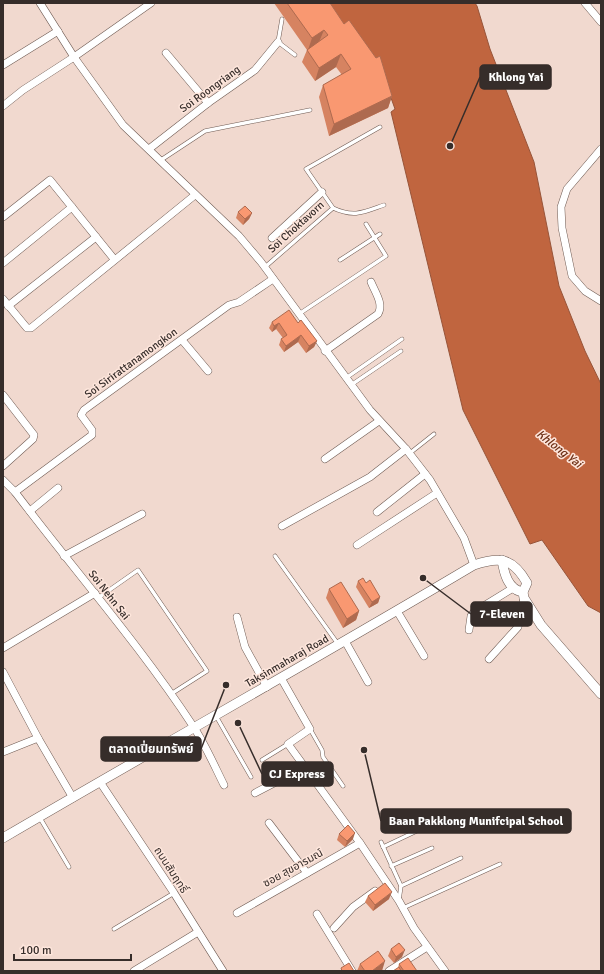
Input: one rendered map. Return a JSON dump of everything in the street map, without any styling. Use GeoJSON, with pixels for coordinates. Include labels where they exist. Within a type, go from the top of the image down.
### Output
{"type":"FeatureCollection","features":[{"type":"Feature","properties":{"kind":"street"},"geometry":{"type":"LineString","coordinates":[[40,3],[74,57],[123,125],[239,236],[265,267],[350,386],[378,421],[407,451],[425,474],[438,492],[464,538],[474,565]]}},
{"type":"Feature","properties":{"kind":"street"},"geometry":{"type":"LineString","coordinates":[[3,106],[23,90],[74,57],[151,3]]}},
{"type":"Feature","properties":{"kind":"street"},"geometry":{"type":"LineString","coordinates":[[584,3],[601,22]]}},
{"type":"Feature","properties":{"kind":"street"},"geometry":{"type":"LineString","coordinates":[[3,65],[58,31]]}},
{"type":"Feature","properties":{"kind":"street","name":"Soi Roongriang"},"geometry":{"type":"LineString","coordinates":[[149,149],[208,103],[255,70],[278,42]]}},
{"type":"Feature","properties":{"kind":"street"},"geometry":{"type":"LineString","coordinates":[[166,53],[208,103]]}},
{"type":"Feature","properties":{"kind":"street"},"geometry":{"type":"LineString","coordinates":[[601,149],[568,189],[561,207],[562,228],[572,276],[585,291],[601,301]]}},
{"type":"Feature","properties":{"kind":"street"},"geometry":{"type":"LineString","coordinates":[[3,217],[50,180],[114,260]]}},
{"type":"Feature","properties":{"kind":"street"},"geometry":{"type":"LineString","coordinates":[[272,238],[322,192]]}},
{"type":"Feature","properties":{"kind":"street"},"geometry":{"type":"LineString","coordinates":[[3,299],[22,324],[26,328],[31,328],[195,195]]}},
{"type":"Feature","properties":{"kind":"street"},"geometry":{"type":"LineString","coordinates":[[3,262],[72,207]]}},
{"type":"Feature","properties":{"kind":"street"},"geometry":{"type":"LineString","coordinates":[[8,306],[96,237]]}},
{"type":"Feature","properties":{"kind":"street","name":"Soi Sirirattanamongkon"},"geometry":{"type":"LineString","coordinates":[[15,492],[92,435],[92,430],[83,419],[82,415],[84,410],[228,305],[242,301],[273,279]]}},
{"type":"Feature","properties":{"kind":"street"},"geometry":{"type":"LineString","coordinates":[[325,351],[378,314],[381,309],[381,304],[371,282]]}},
{"type":"Feature","properties":{"kind":"street"},"geometry":{"type":"LineString","coordinates":[[182,340],[208,371]]}},
{"type":"Feature","properties":{"kind":"street"},"geometry":{"type":"LineString","coordinates":[[3,395],[34,435],[33,439],[3,466]]}},
{"type":"Feature","properties":{"kind":"street"},"geometry":{"type":"LineString","coordinates":[[324,459],[378,421]]}},
{"type":"Feature","properties":{"kind":"street"},"geometry":{"type":"LineString","coordinates":[[282,526],[370,476],[407,451]]}},
{"type":"Feature","properties":{"kind":"street"},"geometry":{"type":"LineString","coordinates":[[377,512],[425,474]]}},
{"type":"Feature","properties":{"kind":"street","name":"Soi Nehn Sai"},"geometry":{"type":"LineString","coordinates":[[3,480],[15,492],[97,596],[171,694],[194,727],[224,785]]}},
{"type":"Feature","properties":{"kind":"street"},"geometry":{"type":"LineString","coordinates":[[30,511],[58,488]]}},
{"type":"Feature","properties":{"kind":"street"},"geometry":{"type":"LineString","coordinates":[[357,545],[438,492]]}},
{"type":"Feature","properties":{"kind":"street"},"geometry":{"type":"LineString","coordinates":[[64,556],[142,514]]}},
{"type":"Feature","properties":{"kind":"street"},"geometry":{"type":"LineString","coordinates":[[489,659],[518,627],[524,595],[527,583],[520,570],[513,564],[502,560],[504,573],[513,588],[524,595],[541,625],[601,694]]}},
{"type":"Feature","properties":{"kind":"street","name":"Taksinmaharaj Road"},"geometry":{"type":"LineString","coordinates":[[3,838],[194,727],[267,687],[474,565],[502,560]]}},
{"type":"Feature","properties":{"kind":"street"},"geometry":{"type":"LineString","coordinates":[[469,630],[471,616],[474,612],[513,588]]}},
{"type":"Feature","properties":{"kind":"street"},"geometry":{"type":"LineString","coordinates":[[3,648],[97,596]]}},
{"type":"Feature","properties":{"kind":"street"},"geometry":{"type":"LineString","coordinates":[[397,611],[424,656]]}},
{"type":"Feature","properties":{"kind":"street"},"geometry":{"type":"LineString","coordinates":[[237,617],[246,648],[267,687]]}},
{"type":"Feature","properties":{"kind":"street"},"geometry":{"type":"LineString","coordinates":[[342,643],[368,682]]}},
{"type":"Feature","properties":{"kind":"street"},"geometry":{"type":"LineString","coordinates":[[3,672],[38,738],[73,798]]}},
{"type":"Feature","properties":{"kind":"street"},"geometry":{"type":"LineString","coordinates":[[281,678],[310,729],[288,744],[360,843],[445,971]]}},
{"type":"Feature","properties":{"kind":"street"},"geometry":{"type":"LineString","coordinates":[[3,752],[38,738]]}},
{"type":"Feature","properties":{"kind":"street"},"geometry":{"type":"LineString","coordinates":[[255,793],[305,767]]}},
{"type":"Feature","properties":{"kind":"street","name":"ถนนสัมฤทธิ์"},"geometry":{"type":"LineString","coordinates":[[100,782],[174,893],[223,971]]}},
{"type":"Feature","properties":{"kind":"street"},"geometry":{"type":"LineString","coordinates":[[269,823],[307,873]]}},
{"type":"Feature","properties":{"kind":"street","name":"ซอย สุขอารมณ์"},"geometry":{"type":"LineString","coordinates":[[237,913],[360,843]]}},
{"type":"Feature","properties":{"kind":"street"},"geometry":{"type":"LineString","coordinates":[[334,928],[357,904],[386,883]]}},
{"type":"Feature","properties":{"kind":"street"},"geometry":{"type":"LineString","coordinates":[[317,914],[352,971]]}},
{"type":"Feature","properties":{"kind":"street"},"geometry":{"type":"LineString","coordinates":[[134,971],[198,932]]}},
{"type":"Feature","properties":{"kind":"street"},"geometry":{"type":"LineString","coordinates":[[390,971],[427,946]]}},
{"type":"Feature","properties":{"kind":"lane"},"geometry":{"type":"LineString","coordinates":[[282,19],[278,42],[295,55]]}},
{"type":"Feature","properties":{"kind":"lane"},"geometry":{"type":"LineString","coordinates":[[161,160],[205,131],[310,110]]}},
{"type":"Feature","properties":{"kind":"lane","name":"Soi Choktavorn"},"geometry":{"type":"LineString","coordinates":[[265,267],[333,208],[306,170],[380,127]]}},
{"type":"Feature","properties":{"kind":"lane"},"geometry":{"type":"LineString","coordinates":[[333,208],[344,213],[355,214],[384,205]]}},
{"type":"Feature","properties":{"kind":"lane"},"geometry":{"type":"LineString","coordinates":[[298,314],[386,256],[366,224]]}},
{"type":"Feature","properties":{"kind":"lane"},"geometry":{"type":"LineString","coordinates":[[340,260],[380,234]]}},
{"type":"Feature","properties":{"kind":"lane"},"geometry":{"type":"LineString","coordinates":[[345,378],[402,339]]}},
{"type":"Feature","properties":{"kind":"lane"},"geometry":{"type":"LineString","coordinates":[[350,386],[401,351]]}},
{"type":"Feature","properties":{"kind":"lane"},"geometry":{"type":"LineString","coordinates":[[407,451],[434,434]]}},
{"type":"Feature","properties":{"kind":"lane"},"geometry":{"type":"LineString","coordinates":[[275,556],[342,643]]}},
{"type":"Feature","properties":{"kind":"lane"},"geometry":{"type":"LineString","coordinates":[[97,596],[138,570],[207,671],[171,694]]}},
{"type":"Feature","properties":{"kind":"lane"},"geometry":{"type":"LineString","coordinates":[[216,716],[251,777]]}},
{"type":"Feature","properties":{"kind":"lane"},"geometry":{"type":"LineString","coordinates":[[310,729],[322,750],[323,757],[344,786]]}},
{"type":"Feature","properties":{"kind":"lane"},"geometry":{"type":"LineString","coordinates":[[262,760],[288,744]]}},
{"type":"Feature","properties":{"kind":"lane"},"geometry":{"type":"LineString","coordinates":[[40,817],[69,867]]}},
{"type":"Feature","properties":{"kind":"lane"},"geometry":{"type":"LineString","coordinates":[[383,847],[421,829]]}},
{"type":"Feature","properties":{"kind":"lane"},"geometry":{"type":"LineString","coordinates":[[381,842],[401,886],[399,901]]}},
{"type":"Feature","properties":{"kind":"lane"},"geometry":{"type":"LineString","coordinates":[[391,866],[432,848]]}},
{"type":"Feature","properties":{"kind":"lane"},"geometry":{"type":"LineString","coordinates":[[401,886],[462,858]]}},
{"type":"Feature","properties":{"kind":"lane"},"geometry":{"type":"LineString","coordinates":[[403,908],[500,864]]}},
{"type":"Feature","properties":{"kind":"lane"},"geometry":{"type":"LineString","coordinates":[[114,929],[174,893]]}},
{"type":"Feature","properties":{"kind":"water"},"geometry":{"type":"Polygon","coordinates":[[[326,3],[475,3],[477,6],[490,49],[534,162],[559,286],[585,351],[601,384],[601,613],[588,606],[542,540],[530,544],[463,410],[391,112],[395,109],[380,67],[347,31],[326,3]]]}},
{"type":"Feature","properties":{"kind":"building"},"geometry":{"type":"Polygon","coordinates":[[[287,3],[330,3],[344,24],[349,20],[376,58],[380,56],[392,96],[334,124],[323,85],[351,69],[341,54],[319,68],[307,50],[328,35],[324,30],[312,38],[287,3]]]}},
{"type":"Feature","properties":{"kind":"building"},"geometry":{"type":"Polygon","coordinates":[[[245,206],[252,213],[245,219],[238,212],[245,206]]]}},
{"type":"Feature","properties":{"kind":"building"},"geometry":{"type":"Polygon","coordinates":[[[289,310],[298,323],[301,320],[317,341],[309,346],[301,335],[286,346],[281,339],[287,335],[279,323],[274,326],[272,322],[289,310]]]}},
{"type":"Feature","properties":{"kind":"building"},"geometry":{"type":"Polygon","coordinates":[[[363,578],[366,583],[370,580],[380,597],[372,602],[358,581],[363,578]]]}},
{"type":"Feature","properties":{"kind":"building"},"geometry":{"type":"Polygon","coordinates":[[[341,582],[359,611],[347,619],[329,589],[341,582]]]}},
{"type":"Feature","properties":{"kind":"building"},"geometry":{"type":"Polygon","coordinates":[[[348,825],[355,833],[347,841],[339,834],[348,825]]]}},
{"type":"Feature","properties":{"kind":"building"},"geometry":{"type":"Polygon","coordinates":[[[385,883],[392,892],[375,905],[368,896],[385,883]]]}},
{"type":"Feature","properties":{"kind":"building"},"geometry":{"type":"Polygon","coordinates":[[[399,943],[405,950],[396,957],[391,949],[399,943]]]}},
{"type":"Feature","properties":{"kind":"building"},"geometry":{"type":"Polygon","coordinates":[[[378,951],[385,961],[372,971],[365,971],[360,964],[378,951]]]}},
{"type":"Feature","properties":{"kind":"building"},"geometry":{"type":"Polygon","coordinates":[[[408,958],[417,971],[404,971],[399,964],[408,958]]]}},
{"type":"Feature","properties":{"kind":"building"},"geometry":{"type":"Polygon","coordinates":[[[349,963],[354,971],[342,971],[341,968],[349,963]]]}},
{"type":"Feature","properties":{"kind":"building"},"geometry":{"type":"Polygon","coordinates":[[[399,967],[401,971],[393,971],[399,967]]]}},
{"type":"Feature","properties":{"kind":"place","name":"Khlong Yai"},"geometry":{"type":"Point","coordinates":[450,146]}},
{"type":"Feature","properties":{"kind":"place","name":"7-Eleven"},"geometry":{"type":"Point","coordinates":[423,578]}},
{"type":"Feature","properties":{"kind":"place","name":"ตลาดเปี่ยมทรัพย์"},"geometry":{"type":"Point","coordinates":[226,685]}},
{"type":"Feature","properties":{"kind":"place","name":"CJ Express"},"geometry":{"type":"Point","coordinates":[238,723]}},
{"type":"Feature","properties":{"kind":"place","name":"Baan Pakklong Munifcipal School"},"geometry":{"type":"Point","coordinates":[364,750]}}]}
